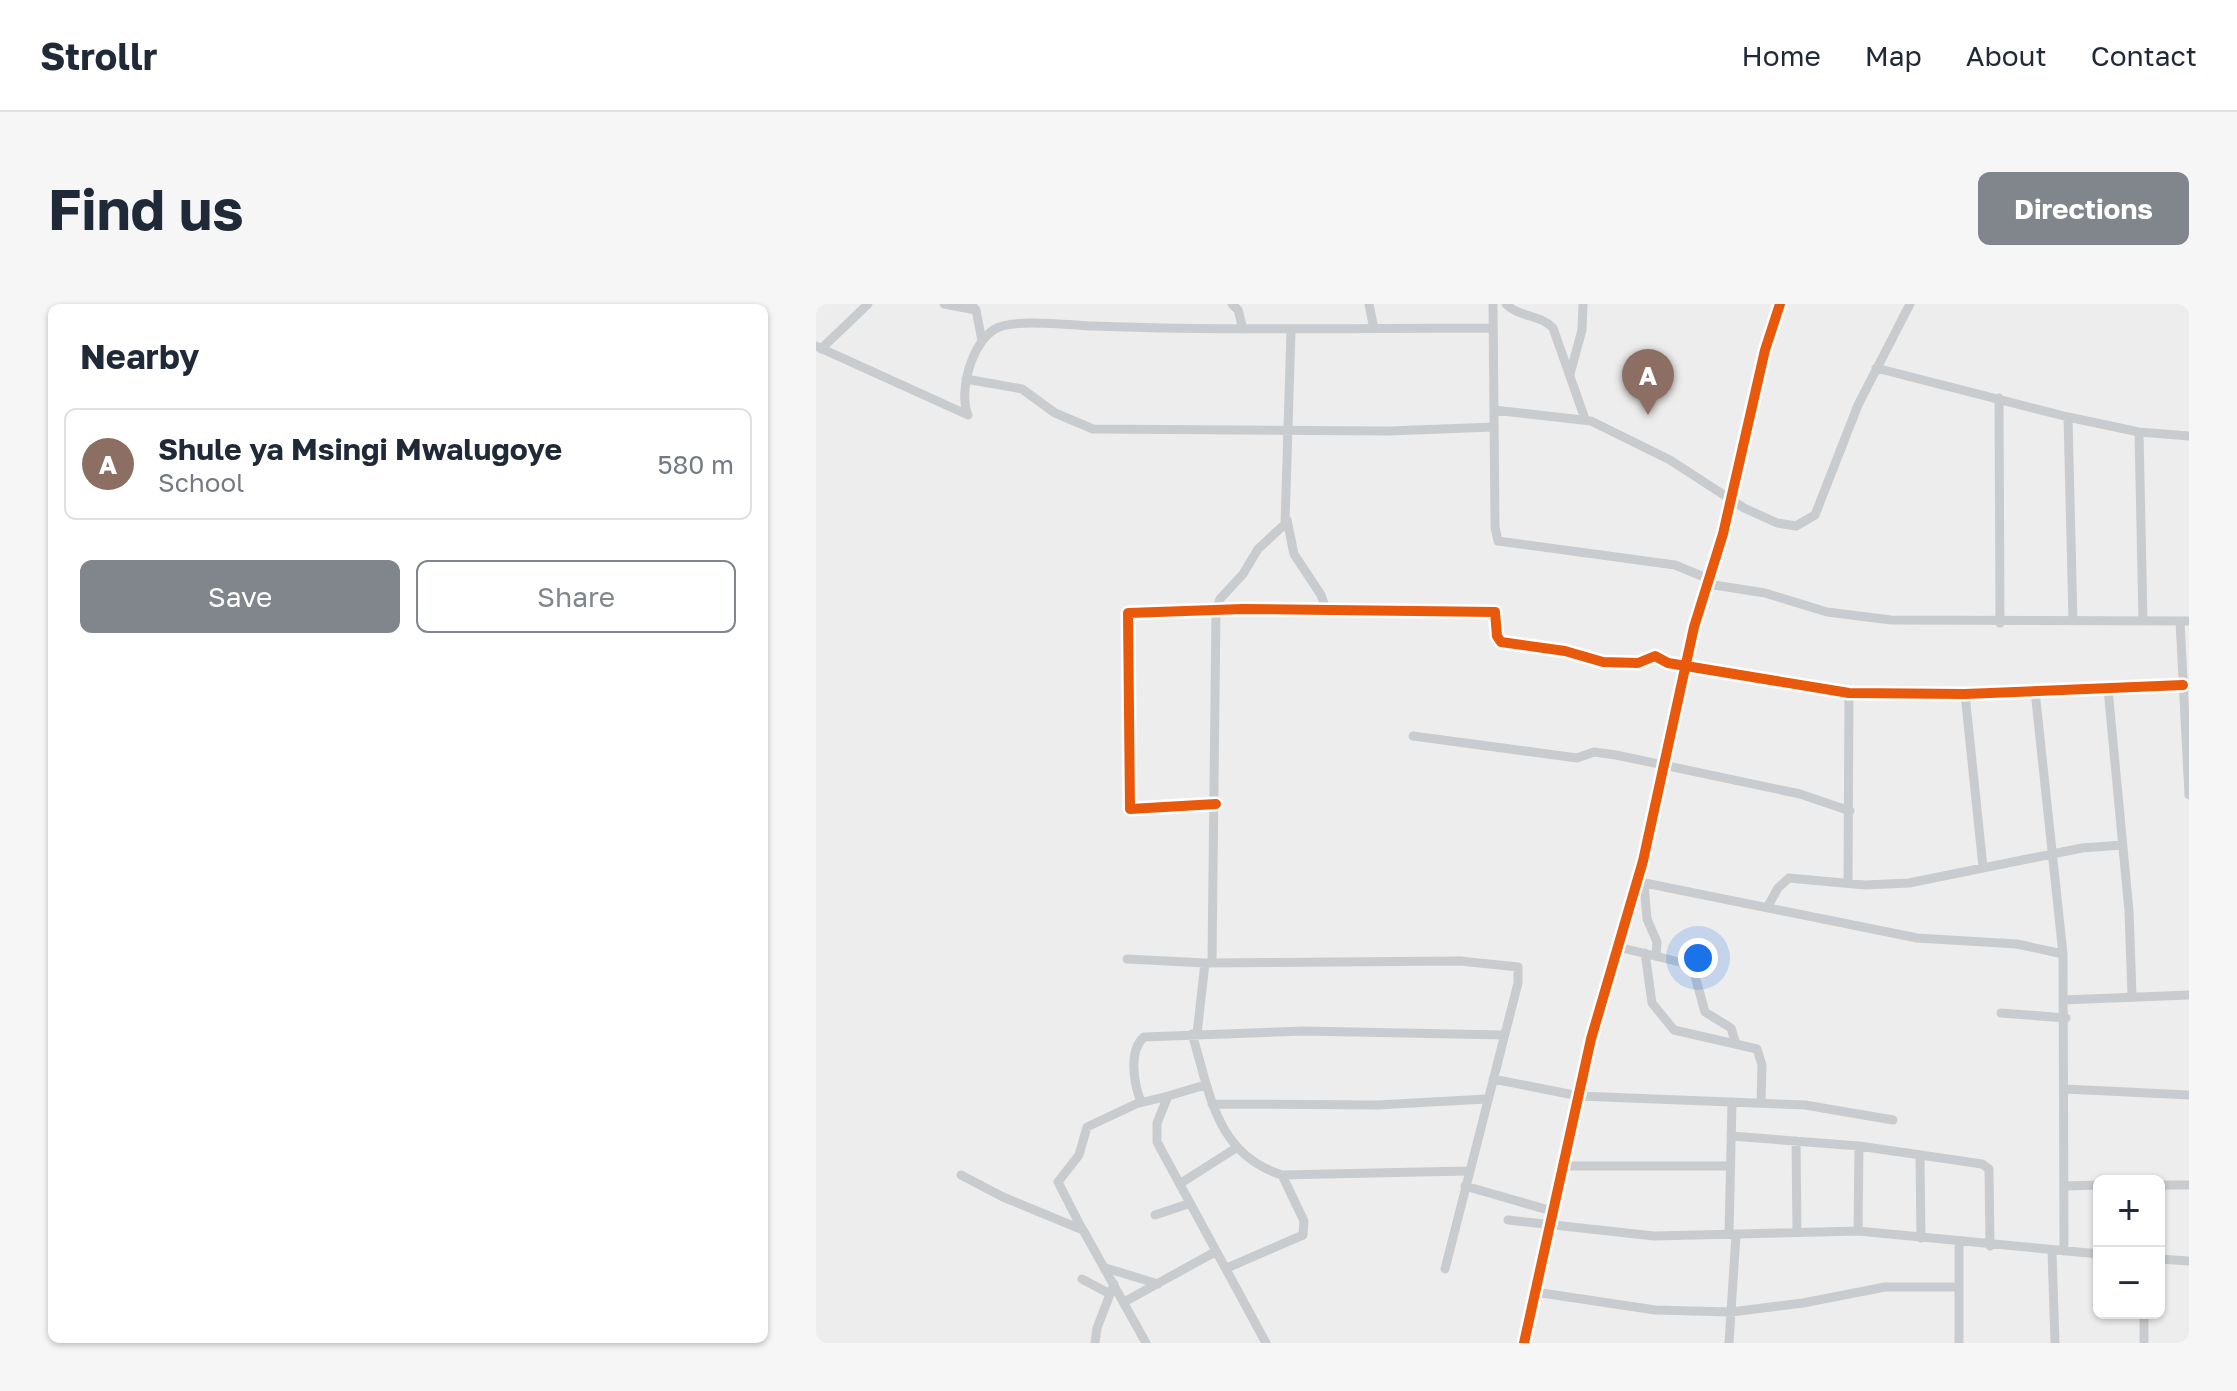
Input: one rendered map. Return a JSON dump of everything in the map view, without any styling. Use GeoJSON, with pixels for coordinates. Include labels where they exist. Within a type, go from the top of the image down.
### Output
{"type":"FeatureCollection","features":[{"type":"Feature","properties":{"kind":"street"},"geometry":{"type":"LineString","coordinates":[[868,304],[818,348],[968,415],[962,392],[966,379],[982,341],[999,327],[1047,324],[1291,331],[1493,328]]}},
{"type":"Feature","properties":{"kind":"street"},"geometry":{"type":"LineString","coordinates":[[944,304],[973,307],[982,341]]}},
{"type":"Feature","properties":{"kind":"street"},"geometry":{"type":"LineString","coordinates":[[1232,304],[1238,310],[1243,329]]}},
{"type":"Feature","properties":{"kind":"street"},"geometry":{"type":"LineString","coordinates":[[1369,304],[1374,329]]}},
{"type":"Feature","properties":{"kind":"street"},"geometry":{"type":"LineString","coordinates":[[1493,304],[1498,541],[1675,565],[1708,581],[1853,616],[2000,623],[2185,621],[2183,685],[2189,795]]}},
{"type":"Feature","properties":{"kind":"street"},"geometry":{"type":"LineString","coordinates":[[1506,304],[1518,314],[1545,321],[1553,328],[1585,419]]}},
{"type":"Feature","properties":{"kind":"street"},"geometry":{"type":"LineString","coordinates":[[1570,374],[1582,330],[1583,304]]}},
{"type":"Feature","properties":{"kind":"street"},"geometry":{"type":"LineString","coordinates":[[1524,1343],[1591,1039],[1640,883],[1686,666],[1780,304]]}},
{"type":"Feature","properties":{"kind":"street"},"geometry":{"type":"LineString","coordinates":[[1494,410],[1585,419],[1670,460],[1728,500],[1788,527],[1811,520],[1876,368],[1910,304]]}},
{"type":"Feature","properties":{"kind":"street"},"geometry":{"type":"LineString","coordinates":[[1291,331],[1285,430],[1286,517],[1294,554],[1321,595],[1326,609]]}},
{"type":"Feature","properties":{"kind":"street"},"geometry":{"type":"LineString","coordinates":[[1876,368],[2068,417],[2139,432],[2189,436]]}},
{"type":"Feature","properties":{"kind":"street"},"geometry":{"type":"LineString","coordinates":[[966,379],[1022,389],[1055,413],[1087,429],[1494,427]]}},
{"type":"Feature","properties":{"kind":"street"},"geometry":{"type":"LineString","coordinates":[[1999,398],[2000,623]]}},
{"type":"Feature","properties":{"kind":"street"},"geometry":{"type":"LineString","coordinates":[[2068,417],[2073,621]]}},
{"type":"Feature","properties":{"kind":"street"},"geometry":{"type":"LineString","coordinates":[[2139,432],[2143,621]]}},
{"type":"Feature","properties":{"kind":"street"},"geometry":{"type":"LineString","coordinates":[[1286,517],[1283,527],[1258,549],[1243,574],[1220,599],[1216,610],[1216,804],[1208,962],[1194,1034],[1205,1085],[1236,1148],[1253,1164],[1282,1175],[1467,1171]]}},
{"type":"Feature","properties":{"kind":"street"},"geometry":{"type":"LineString","coordinates":[[1216,804],[1130,809],[1126,615],[1130,612],[1326,609],[1495,612],[1497,636],[1501,642],[1565,651],[1603,662],[1638,663],[1655,656],[1686,666],[1849,693],[1965,694],[2183,685]]}},
{"type":"Feature","properties":{"kind":"street"},"geometry":{"type":"LineString","coordinates":[[2108,689],[2132,995]]}},
{"type":"Feature","properties":{"kind":"street"},"geometry":{"type":"LineString","coordinates":[[2035,691],[2063,954],[2066,1018],[2064,1251]]}},
{"type":"Feature","properties":{"kind":"street"},"geometry":{"type":"LineString","coordinates":[[1848,883],[1849,693]]}},
{"type":"Feature","properties":{"kind":"street"},"geometry":{"type":"LineString","coordinates":[[1965,694],[1983,867]]}},
{"type":"Feature","properties":{"kind":"street"},"geometry":{"type":"LineString","coordinates":[[1413,736],[1577,758],[1595,752],[1800,794],[1850,811]]}},
{"type":"Feature","properties":{"kind":"street"},"geometry":{"type":"LineString","coordinates":[[1768,906],[1778,888],[1789,878],[1848,883],[1909,883],[2082,848],[2122,845]]}},
{"type":"Feature","properties":{"kind":"street"},"geometry":{"type":"LineString","coordinates":[[1640,883],[1917,938],[2017,944],[2063,954]]}},
{"type":"Feature","properties":{"kind":"street"},"geometry":{"type":"LineString","coordinates":[[1640,883],[1647,919],[1657,942],[1650,955],[1652,1003],[1674,1030],[1694,1038],[1753,1046],[1761,1058],[1761,1103]]}},
{"type":"Feature","properties":{"kind":"street"},"geometry":{"type":"LineString","coordinates":[[1618,947],[1692,965],[1705,1012],[1731,1028],[1736,1044]]}},
{"type":"Feature","properties":{"kind":"street"},"geometry":{"type":"LineString","coordinates":[[1127,959],[1208,962],[1460,961],[1514,965],[1520,975],[1467,1171],[1445,1269]]}},
{"type":"Feature","properties":{"kind":"street"},"geometry":{"type":"LineString","coordinates":[[2063,1000],[2189,995]]}},
{"type":"Feature","properties":{"kind":"street"},"geometry":{"type":"LineString","coordinates":[[2001,1013],[2066,1018]]}},
{"type":"Feature","properties":{"kind":"street"},"geometry":{"type":"LineString","coordinates":[[1141,1102],[1133,1080],[1140,1040],[1144,1037],[1317,1031],[1504,1035]]}},
{"type":"Feature","properties":{"kind":"street"},"geometry":{"type":"LineString","coordinates":[[1493,1079],[1579,1096],[1830,1108],[1893,1120]]}},
{"type":"Feature","properties":{"kind":"street"},"geometry":{"type":"LineString","coordinates":[[1146,1343],[1124,1302],[1112,1289],[1106,1268],[1059,1188],[1059,1179],[1079,1155],[1087,1127],[1141,1102],[1205,1085]]}},
{"type":"Feature","properties":{"kind":"street"},"geometry":{"type":"LineString","coordinates":[[2065,1089],[2189,1095]]}},
{"type":"Feature","properties":{"kind":"street"},"geometry":{"type":"LineString","coordinates":[[1168,1096],[1157,1123],[1156,1139],[1181,1183],[1188,1204],[1227,1268],[1266,1343]]}},
{"type":"Feature","properties":{"kind":"street"},"geometry":{"type":"LineString","coordinates":[[1212,1104],[1377,1105],[1486,1099]]}},
{"type":"Feature","properties":{"kind":"street"},"geometry":{"type":"LineString","coordinates":[[1729,1343],[1733,1235],[1729,1166],[1732,1102]]}},
{"type":"Feature","properties":{"kind":"street"},"geometry":{"type":"LineString","coordinates":[[1731,1136],[1859,1146],[1982,1164],[1989,1169],[1990,1246]]}},
{"type":"Feature","properties":{"kind":"street"},"geometry":{"type":"LineString","coordinates":[[1796,1141],[1797,1231]]}},
{"type":"Feature","properties":{"kind":"street"},"geometry":{"type":"LineString","coordinates":[[1858,1231],[1859,1146]]}},
{"type":"Feature","properties":{"kind":"street"},"geometry":{"type":"LineString","coordinates":[[1181,1183],[1236,1148]]}},
{"type":"Feature","properties":{"kind":"street"},"geometry":{"type":"LineString","coordinates":[[1920,1157],[1921,1238]]}},
{"type":"Feature","properties":{"kind":"street"},"geometry":{"type":"LineString","coordinates":[[1563,1166],[1729,1166]]}},
{"type":"Feature","properties":{"kind":"street"},"geometry":{"type":"LineString","coordinates":[[961,1175],[1083,1230]]}},
{"type":"Feature","properties":{"kind":"street"},"geometry":{"type":"LineString","coordinates":[[1227,1268],[1303,1235],[1304,1221],[1282,1175]]}},
{"type":"Feature","properties":{"kind":"street"},"geometry":{"type":"LineString","coordinates":[[2064,1186],[2093,1185]]}},
{"type":"Feature","properties":{"kind":"street"},"geometry":{"type":"LineString","coordinates":[[2165,1185],[2189,1185]]}},
{"type":"Feature","properties":{"kind":"street"},"geometry":{"type":"LineString","coordinates":[[1465,1186],[1552,1211]]}},
{"type":"Feature","properties":{"kind":"street"},"geometry":{"type":"LineString","coordinates":[[1155,1215],[1188,1204]]}},
{"type":"Feature","properties":{"kind":"street"},"geometry":{"type":"LineString","coordinates":[[1508,1220],[1654,1236],[1858,1231],[2052,1252],[2093,1253]]}},
{"type":"Feature","properties":{"kind":"street"},"geometry":{"type":"LineString","coordinates":[[1959,1242],[1959,1343]]}},
{"type":"Feature","properties":{"kind":"street"},"geometry":{"type":"LineString","coordinates":[[1124,1302],[1215,1252]]}},
{"type":"Feature","properties":{"kind":"street"},"geometry":{"type":"LineString","coordinates":[[2052,1252],[2055,1343]]}},
{"type":"Feature","properties":{"kind":"street"},"geometry":{"type":"LineString","coordinates":[[2165,1259],[2189,1261]]}},
{"type":"Feature","properties":{"kind":"street"},"geometry":{"type":"LineString","coordinates":[[1106,1268],[1158,1284]]}},
{"type":"Feature","properties":{"kind":"street"},"geometry":{"type":"LineString","coordinates":[[1082,1279],[1112,1289]]}},
{"type":"Feature","properties":{"kind":"street"},"geometry":{"type":"LineString","coordinates":[[1535,1292],[1643,1308],[1731,1312],[1803,1303],[1885,1287],[1959,1287]]}},
{"type":"Feature","properties":{"kind":"street"},"geometry":{"type":"LineString","coordinates":[[1095,1343],[1112,1289]]}},
{"type":"Feature","properties":{"kind":"street"},"geometry":{"type":"LineString","coordinates":[[2144,1319],[2144,1343]]}},
{"type":"Feature","properties":{"kind":"cycle path"},"geometry":{"type":"LineString","coordinates":[[1524,1343],[1591,1039],[1643,861],[1694,627],[1723,534],[1765,350],[1780,304]]}},
{"type":"Feature","properties":{"kind":"cycle path"},"geometry":{"type":"LineString","coordinates":[[1216,804],[1130,809],[1128,613],[1243,609],[1495,612],[1497,636],[1501,642],[1565,651],[1603,662],[1638,663],[1655,656],[1668,663],[1849,693],[1965,694],[2183,685]]}},
{"type":"Feature","properties":{"kind":"place","name":"Shule ya Msingi Mwalugoye"},"geometry":{"type":"Point","coordinates":[1648,415]}}]}
